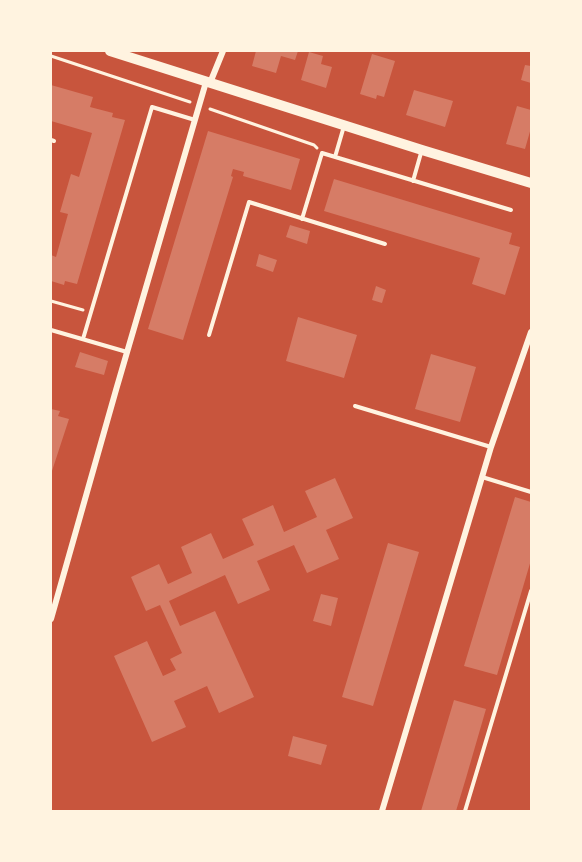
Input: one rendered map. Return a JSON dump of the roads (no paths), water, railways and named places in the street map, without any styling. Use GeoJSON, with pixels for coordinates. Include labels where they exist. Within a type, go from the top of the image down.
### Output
{"type":"FeatureCollection","features":[{"type":"Feature","properties":{"kind":"main road"},"geometry":{"type":"LineString","coordinates":[[110,51],[531,183]]}},
{"type":"Feature","properties":{"kind":"street"},"geometry":{"type":"LineString","coordinates":[[51,619],[195,120],[208,82],[223,51]]}},
{"type":"Feature","properties":{"kind":"street"},"geometry":{"type":"LineString","coordinates":[[382,811],[482,477],[531,332]]}},
{"type":"Feature","properties":{"kind":"lane"},"geometry":{"type":"LineString","coordinates":[[83,339],[152,107],[195,120]]}},
{"type":"Feature","properties":{"kind":"lane"},"geometry":{"type":"LineString","coordinates":[[334,157],[344,125]]}},
{"type":"Feature","properties":{"kind":"lane"},"geometry":{"type":"LineString","coordinates":[[413,181],[422,150]]}},
{"type":"Feature","properties":{"kind":"lane"},"geometry":{"type":"LineString","coordinates":[[302,219],[322,153],[511,210]]}},
{"type":"Feature","properties":{"kind":"lane"},"geometry":{"type":"LineString","coordinates":[[209,334],[249,202],[385,244]]}},
{"type":"Feature","properties":{"kind":"lane"},"geometry":{"type":"LineString","coordinates":[[51,330],[127,352]]}},
{"type":"Feature","properties":{"kind":"lane"},"geometry":{"type":"LineString","coordinates":[[355,406],[492,447]]}},
{"type":"Feature","properties":{"kind":"lane"},"geometry":{"type":"LineString","coordinates":[[482,477],[531,492]]}},
{"type":"Feature","properties":{"kind":"lane"},"geometry":{"type":"LineString","coordinates":[[465,811],[531,591]]}}]}
